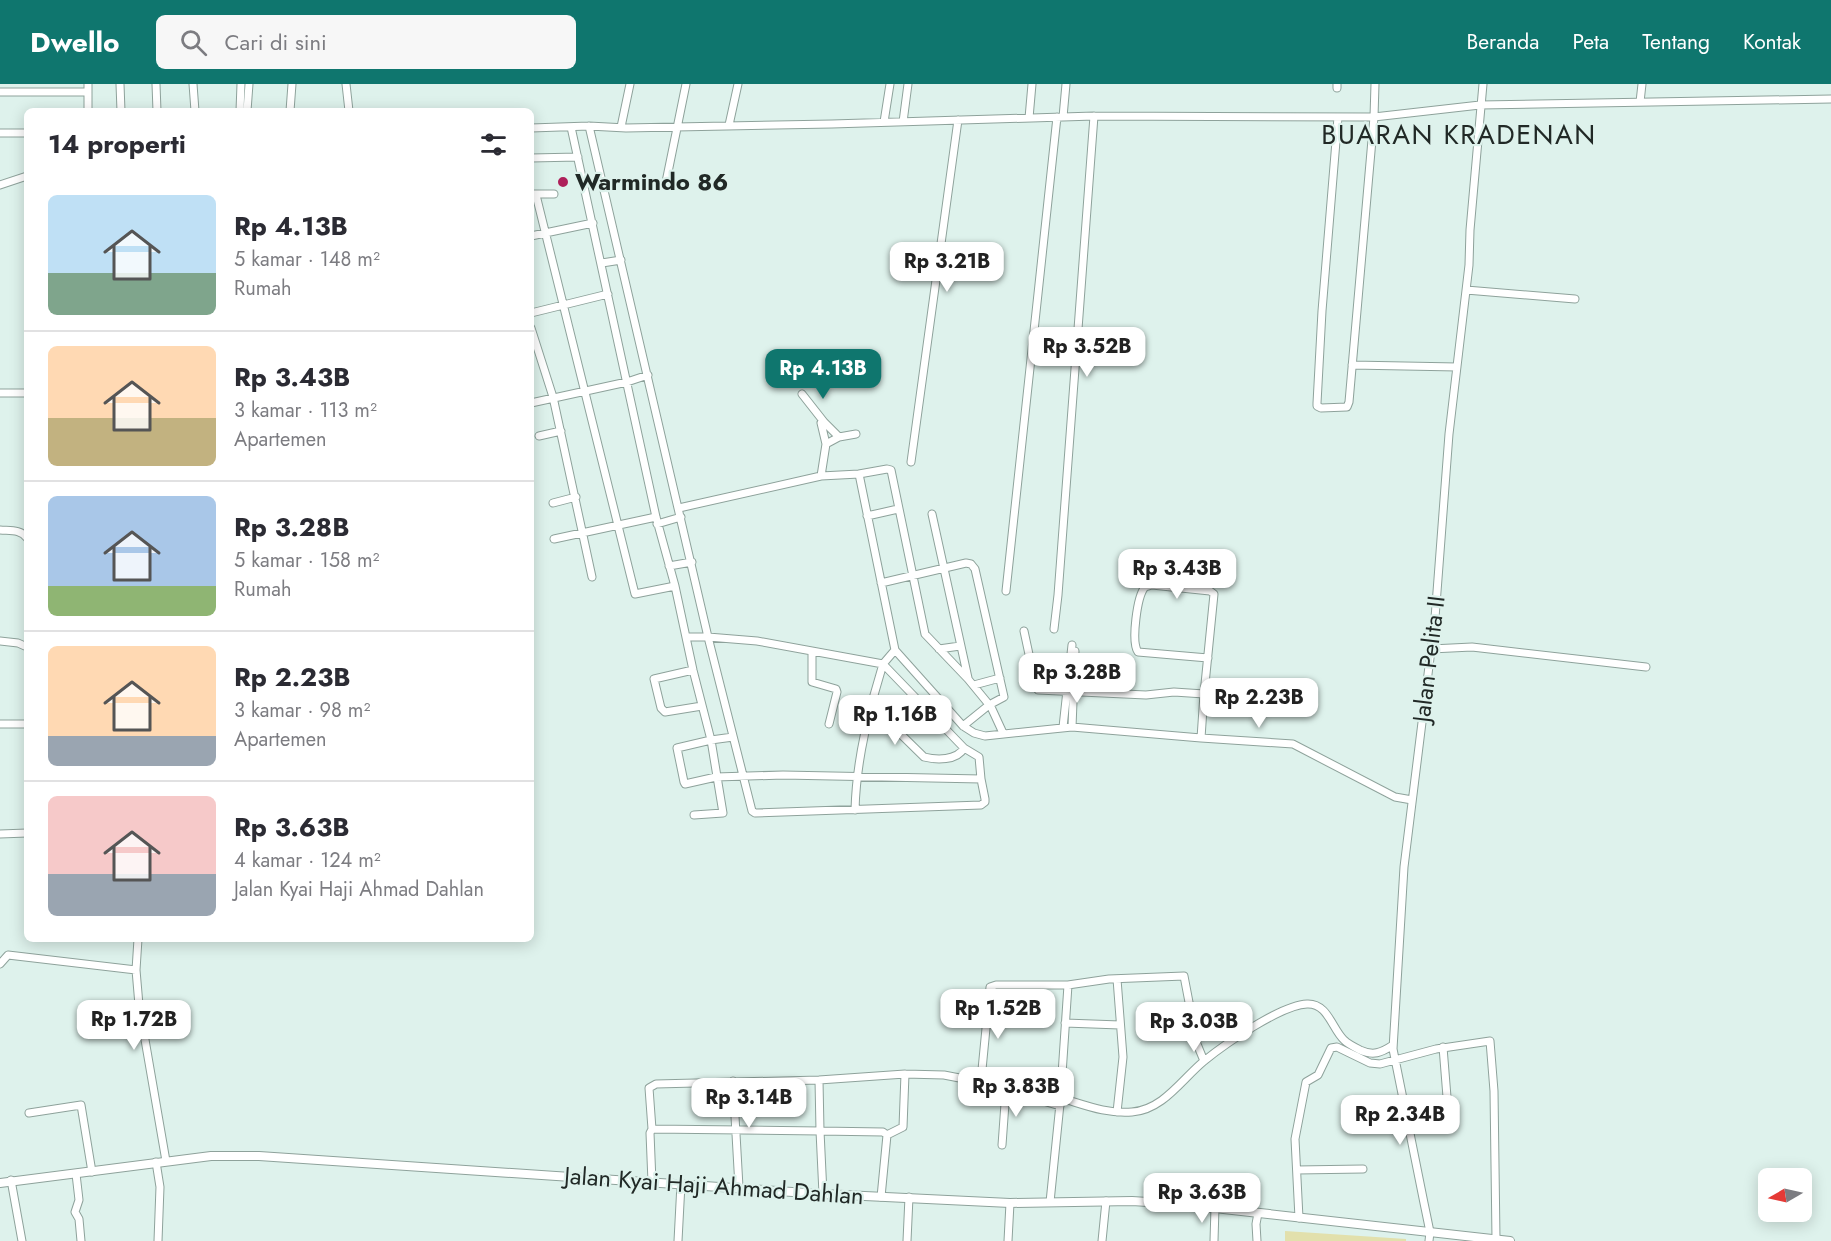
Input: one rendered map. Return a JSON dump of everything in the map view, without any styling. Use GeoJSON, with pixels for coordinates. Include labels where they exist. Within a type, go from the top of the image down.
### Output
{"type":"FeatureCollection","features":[{"type":"Feature","properties":{"kind":"street"},"geometry":{"type":"LineString","coordinates":[[120,84],[121,108]]}},
{"type":"Feature","properties":{"kind":"street"},"geometry":{"type":"LineString","coordinates":[[156,84],[157,108]]}},
{"type":"Feature","properties":{"kind":"street"},"geometry":{"type":"LineString","coordinates":[[193,84],[195,108]]}},
{"type":"Feature","properties":{"kind":"street"},"geometry":{"type":"LineString","coordinates":[[242,84],[247,108]]}},
{"type":"Feature","properties":{"kind":"street"},"geometry":{"type":"LineString","coordinates":[[241,108],[249,84]]}},
{"type":"Feature","properties":{"kind":"street"},"geometry":{"type":"LineString","coordinates":[[290,108],[292,84]]}},
{"type":"Feature","properties":{"kind":"street"},"geometry":{"type":"LineString","coordinates":[[346,84],[350,108]]}},
{"type":"Feature","properties":{"kind":"street"},"geometry":{"type":"LineString","coordinates":[[621,127],[630,84]]}},
{"type":"Feature","properties":{"kind":"street"},"geometry":{"type":"LineString","coordinates":[[666,182],[686,84]]}},
{"type":"Feature","properties":{"kind":"street"},"geometry":{"type":"LineString","coordinates":[[729,125],[738,84]]}},
{"type":"Feature","properties":{"kind":"street"},"geometry":{"type":"LineString","coordinates":[[884,122],[890,84]]}},
{"type":"Feature","properties":{"kind":"street"},"geometry":{"type":"LineString","coordinates":[[903,122],[908,84]]}},
{"type":"Feature","properties":{"kind":"street"},"geometry":{"type":"LineString","coordinates":[[1029,118],[1032,84]]}},
{"type":"Feature","properties":{"kind":"street"},"geometry":{"type":"LineString","coordinates":[[1006,591],[1060,117],[1066,84]]}},
{"type":"Feature","properties":{"kind":"street"},"geometry":{"type":"LineString","coordinates":[[1338,117],[1322,311],[1318,407],[1348,406],[1375,84]]}},
{"type":"Feature","properties":{"kind":"street","name":"Jalan Pelita II"},"geometry":{"type":"LineString","coordinates":[[1429,1236],[1394,1053],[1404,867],[1431,650],[1449,434],[1466,290],[1483,84]]}},
{"type":"Feature","properties":{"kind":"street"},"geometry":{"type":"LineString","coordinates":[[1642,84],[1642,102]]}},
{"type":"Feature","properties":{"kind":"street"},"geometry":{"type":"LineString","coordinates":[[0,92],[88,88],[88,108]]}},
{"type":"Feature","properties":{"kind":"street"},"geometry":{"type":"LineString","coordinates":[[534,128],[903,122],[1094,116],[1374,117],[1480,105],[1831,99]]}},
{"type":"Feature","properties":{"kind":"street"},"geometry":{"type":"LineString","coordinates":[[1054,629],[1094,116]]}},
{"type":"Feature","properties":{"kind":"street"},"geometry":{"type":"LineString","coordinates":[[911,462],[958,120]]}},
{"type":"Feature","properties":{"kind":"street"},"geometry":{"type":"LineString","coordinates":[[589,126],[708,637],[752,811],[755,813],[855,810],[983,804],[985,799],[979,757],[964,748],[888,657]]}},
{"type":"Feature","properties":{"kind":"street"},"geometry":{"type":"LineString","coordinates":[[571,127],[657,521],[675,586],[711,740],[723,813],[694,815]]}},
{"type":"Feature","properties":{"kind":"street"},"geometry":{"type":"LineString","coordinates":[[0,133],[24,133]]}},
{"type":"Feature","properties":{"kind":"street"},"geometry":{"type":"LineString","coordinates":[[534,158],[578,157]]}},
{"type":"Feature","properties":{"kind":"street"},"geometry":{"type":"LineString","coordinates":[[0,185],[24,177]]}},
{"type":"Feature","properties":{"kind":"street"},"geometry":{"type":"LineString","coordinates":[[554,194],[534,195],[586,391],[635,594],[675,586]]}},
{"type":"Feature","properties":{"kind":"street"},"geometry":{"type":"LineString","coordinates":[[534,236],[593,223]]}},
{"type":"Feature","properties":{"kind":"street"},"geometry":{"type":"LineString","coordinates":[[602,263],[621,260]]}},
{"type":"Feature","properties":{"kind":"street"},"geometry":{"type":"LineString","coordinates":[[1466,290],[1575,299]]}},
{"type":"Feature","properties":{"kind":"street"},"geometry":{"type":"LineString","coordinates":[[534,312],[608,294]]}},
{"type":"Feature","properties":{"kind":"street"},"geometry":{"type":"LineString","coordinates":[[534,339],[553,397],[592,577]]}},
{"type":"Feature","properties":{"kind":"street"},"geometry":{"type":"LineString","coordinates":[[1352,365],[1457,367]]}},
{"type":"Feature","properties":{"kind":"street"},"geometry":{"type":"LineString","coordinates":[[534,402],[627,382],[648,375]]}},
{"type":"Feature","properties":{"kind":"street"},"geometry":{"type":"LineString","coordinates":[[0,393],[24,393]]}},
{"type":"Feature","properties":{"kind":"street"},"geometry":{"type":"LineString","coordinates":[[802,394],[839,437]]}},
{"type":"Feature","properties":{"kind":"street"},"geometry":{"type":"LineString","coordinates":[[821,476],[826,444],[821,426],[824,422]]}},
{"type":"Feature","properties":{"kind":"street"},"geometry":{"type":"LineString","coordinates":[[539,436],[561,431]]}},
{"type":"Feature","properties":{"kind":"street"},"geometry":{"type":"LineString","coordinates":[[826,444],[839,437],[856,434]]}},
{"type":"Feature","properties":{"kind":"street"},"geometry":{"type":"LineString","coordinates":[[679,508],[821,476],[891,470],[925,634],[974,685],[989,705],[1003,734]]}},
{"type":"Feature","properties":{"kind":"street"},"geometry":{"type":"LineString","coordinates":[[855,810],[860,749],[888,657],[881,583],[859,474]]}},
{"type":"Feature","properties":{"kind":"street"},"geometry":{"type":"LineString","coordinates":[[553,503],[576,497]]}},
{"type":"Feature","properties":{"kind":"street"},"geometry":{"type":"LineString","coordinates":[[867,516],[898,509]]}},
{"type":"Feature","properties":{"kind":"street"},"geometry":{"type":"LineString","coordinates":[[932,514],[968,679]]}},
{"type":"Feature","properties":{"kind":"street"},"geometry":{"type":"LineString","coordinates":[[554,539],[618,525],[681,517]]}},
{"type":"Feature","properties":{"kind":"street"},"geometry":{"type":"LineString","coordinates":[[0,530],[18,531],[24,534]]}},
{"type":"Feature","properties":{"kind":"street"},"geometry":{"type":"LineString","coordinates":[[669,566],[692,562]]}},
{"type":"Feature","properties":{"kind":"street"},"geometry":{"type":"LineString","coordinates":[[881,583],[966,563],[971,564],[975,569],[1004,697],[989,705],[963,726]]}},
{"type":"Feature","properties":{"kind":"street"},"geometry":{"type":"LineString","coordinates":[[1202,738],[1204,694],[1208,658],[1212,592],[1152,585],[1145,587],[1139,597],[1135,644],[1138,652],[1208,658]]}},
{"type":"Feature","properties":{"kind":"street"},"geometry":{"type":"LineString","coordinates":[[1024,631],[1036,689],[1146,695],[1204,694]]}},
{"type":"Feature","properties":{"kind":"street"},"geometry":{"type":"LineString","coordinates":[[686,637],[757,641],[812,651],[888,657],[963,726],[974,733],[985,736],[1068,727],[1293,744],[1395,797],[1412,800]]}},
{"type":"Feature","properties":{"kind":"street"},"geometry":{"type":"LineString","coordinates":[[0,641],[24,646]]}},
{"type":"Feature","properties":{"kind":"street"},"geometry":{"type":"LineString","coordinates":[[939,649],[960,646]]}},
{"type":"Feature","properties":{"kind":"street"},"geometry":{"type":"LineString","coordinates":[[1431,650],[1472,647],[1646,666]]}},
{"type":"Feature","properties":{"kind":"street"},"geometry":{"type":"LineString","coordinates":[[1068,727],[1073,648]]}},
{"type":"Feature","properties":{"kind":"street"},"geometry":{"type":"LineString","coordinates":[[812,651],[812,682],[836,689],[837,692],[829,724]]}},
{"type":"Feature","properties":{"kind":"street"},"geometry":{"type":"LineString","coordinates":[[693,670],[654,679],[661,708],[665,712],[702,706]]}},
{"type":"Feature","properties":{"kind":"street"},"geometry":{"type":"LineString","coordinates":[[974,685],[1000,678]]}},
{"type":"Feature","properties":{"kind":"street"},"geometry":{"type":"LineString","coordinates":[[872,704],[924,757],[951,758],[961,754],[964,748]]}},
{"type":"Feature","properties":{"kind":"street"},"geometry":{"type":"LineString","coordinates":[[0,724],[24,724]]}},
{"type":"Feature","properties":{"kind":"street"},"geometry":{"type":"LineString","coordinates":[[733,737],[678,746],[685,784],[716,777],[783,774],[981,779]]}},
{"type":"Feature","properties":{"kind":"street"},"geometry":{"type":"LineString","coordinates":[[0,834],[24,833]]}},
{"type":"Feature","properties":{"kind":"street"},"geometry":{"type":"LineString","coordinates":[[138,942],[136,970],[144,1036],[166,1161]]}},
{"type":"Feature","properties":{"kind":"street"},"geometry":{"type":"LineString","coordinates":[[0,964],[8,955],[136,970]]}},
{"type":"Feature","properties":{"kind":"street"},"geometry":{"type":"LineString","coordinates":[[981,1079],[990,987],[996,985],[1068,985],[1117,979],[1184,976],[1197,1044],[1204,1061]]}},
{"type":"Feature","properties":{"kind":"street"},"geometry":{"type":"LineString","coordinates":[[1117,979],[1123,1057],[1117,1112]]}},
{"type":"Feature","properties":{"kind":"street"},"geometry":{"type":"LineString","coordinates":[[1051,1196],[1068,985]]}},
{"type":"Feature","properties":{"kind":"street"},"geometry":{"type":"LineString","coordinates":[[981,1079],[1006,1090],[1104,1112],[1133,1112],[1151,1107],[1162,1100],[1204,1061],[1281,1011],[1308,1004],[1318,1006],[1344,1041],[1367,1053],[1394,1053],[1490,1041],[1494,1091],[1496,1239]]}},
{"type":"Feature","properties":{"kind":"street"},"geometry":{"type":"LineString","coordinates":[[1065,1023],[1120,1025]]}},
{"type":"Feature","properties":{"kind":"street"},"geometry":{"type":"LineString","coordinates":[[1299,1218],[1295,1139],[1306,1082],[1318,1075],[1331,1048],[1337,1047],[1344,1041]]}},
{"type":"Feature","properties":{"kind":"street"},"geometry":{"type":"LineString","coordinates":[[1337,1047],[1375,1064],[1394,1053]]}},
{"type":"Feature","properties":{"kind":"street"},"geometry":{"type":"LineString","coordinates":[[1443,1047],[1447,1097]]}},
{"type":"Feature","properties":{"kind":"street"},"geometry":{"type":"LineString","coordinates":[[652,1182],[649,1088],[651,1085],[819,1080],[905,1074],[944,1075],[981,1079],[1060,1102]]}},
{"type":"Feature","properties":{"kind":"street"},"geometry":{"type":"LineString","coordinates":[[887,1135],[903,1127],[905,1074]]}},
{"type":"Feature","properties":{"kind":"street"},"geometry":{"type":"LineString","coordinates":[[819,1080],[822,1190]]}},
{"type":"Feature","properties":{"kind":"street"},"geometry":{"type":"LineString","coordinates":[[734,1081],[738,1183]]}},
{"type":"Feature","properties":{"kind":"street"},"geometry":{"type":"LineString","coordinates":[[1002,1144],[1006,1090]]}},
{"type":"Feature","properties":{"kind":"street"},"geometry":{"type":"LineString","coordinates":[[29,1113],[81,1105],[92,1172]]}},
{"type":"Feature","properties":{"kind":"street"},"geometry":{"type":"LineString","coordinates":[[652,1129],[883,1132],[887,1135]]}},
{"type":"Feature","properties":{"kind":"street"},"geometry":{"type":"LineString","coordinates":[[882,1193],[887,1135]]}},
{"type":"Feature","properties":{"kind":"street","name":"Jalan Kyai Haji Ahmad Dahlan"},"geometry":{"type":"LineString","coordinates":[[0,1183],[211,1156],[260,1156],[681,1184],[738,1183],[1010,1203],[1051,1196],[1106,1201],[1155,1202],[1215,1207],[1429,1236],[1510,1241]]}},
{"type":"Feature","properties":{"kind":"street"},"geometry":{"type":"LineString","coordinates":[[156,1162],[160,1186],[159,1241]]}},
{"type":"Feature","properties":{"kind":"street"},"geometry":{"type":"LineString","coordinates":[[1297,1170],[1363,1169]]}},
{"type":"Feature","properties":{"kind":"street"},"geometry":{"type":"LineString","coordinates":[[76,1174],[79,1200],[75,1212],[79,1219],[81,1241]]}},
{"type":"Feature","properties":{"kind":"street"},"geometry":{"type":"LineString","coordinates":[[11,1180],[22,1241]]}},
{"type":"Feature","properties":{"kind":"street"},"geometry":{"type":"LineString","coordinates":[[678,1241],[681,1184]]}},
{"type":"Feature","properties":{"kind":"street"},"geometry":{"type":"LineString","coordinates":[[907,1241],[909,1197]]}},
{"type":"Feature","properties":{"kind":"street"},"geometry":{"type":"LineString","coordinates":[[1102,1241],[1106,1201]]}},
{"type":"Feature","properties":{"kind":"street"},"geometry":{"type":"LineString","coordinates":[[1008,1241],[1010,1203]]}},
{"type":"Feature","properties":{"kind":"street"},"geometry":{"type":"LineString","coordinates":[[1214,1241],[1215,1207]]}},
{"type":"Feature","properties":{"kind":"street"},"geometry":{"type":"LineString","coordinates":[[1257,1241],[1258,1213]]}},
{"type":"Feature","properties":{"kind":"shaded area"},"geometry":{"type":"Polygon","coordinates":[[[1285,1231],[1406,1239],[1406,1241],[1285,1241],[1285,1231]]]}},
{"type":"Feature","properties":{"kind":"place","name":"Warmindo 86"},"geometry":{"type":"Point","coordinates":[563,182]}},
{"type":"Feature","properties":{"kind":"district","name":"BUARAN KRADENAN"},"geometry":{"type":"Point","coordinates":[1459,135]}}]}
